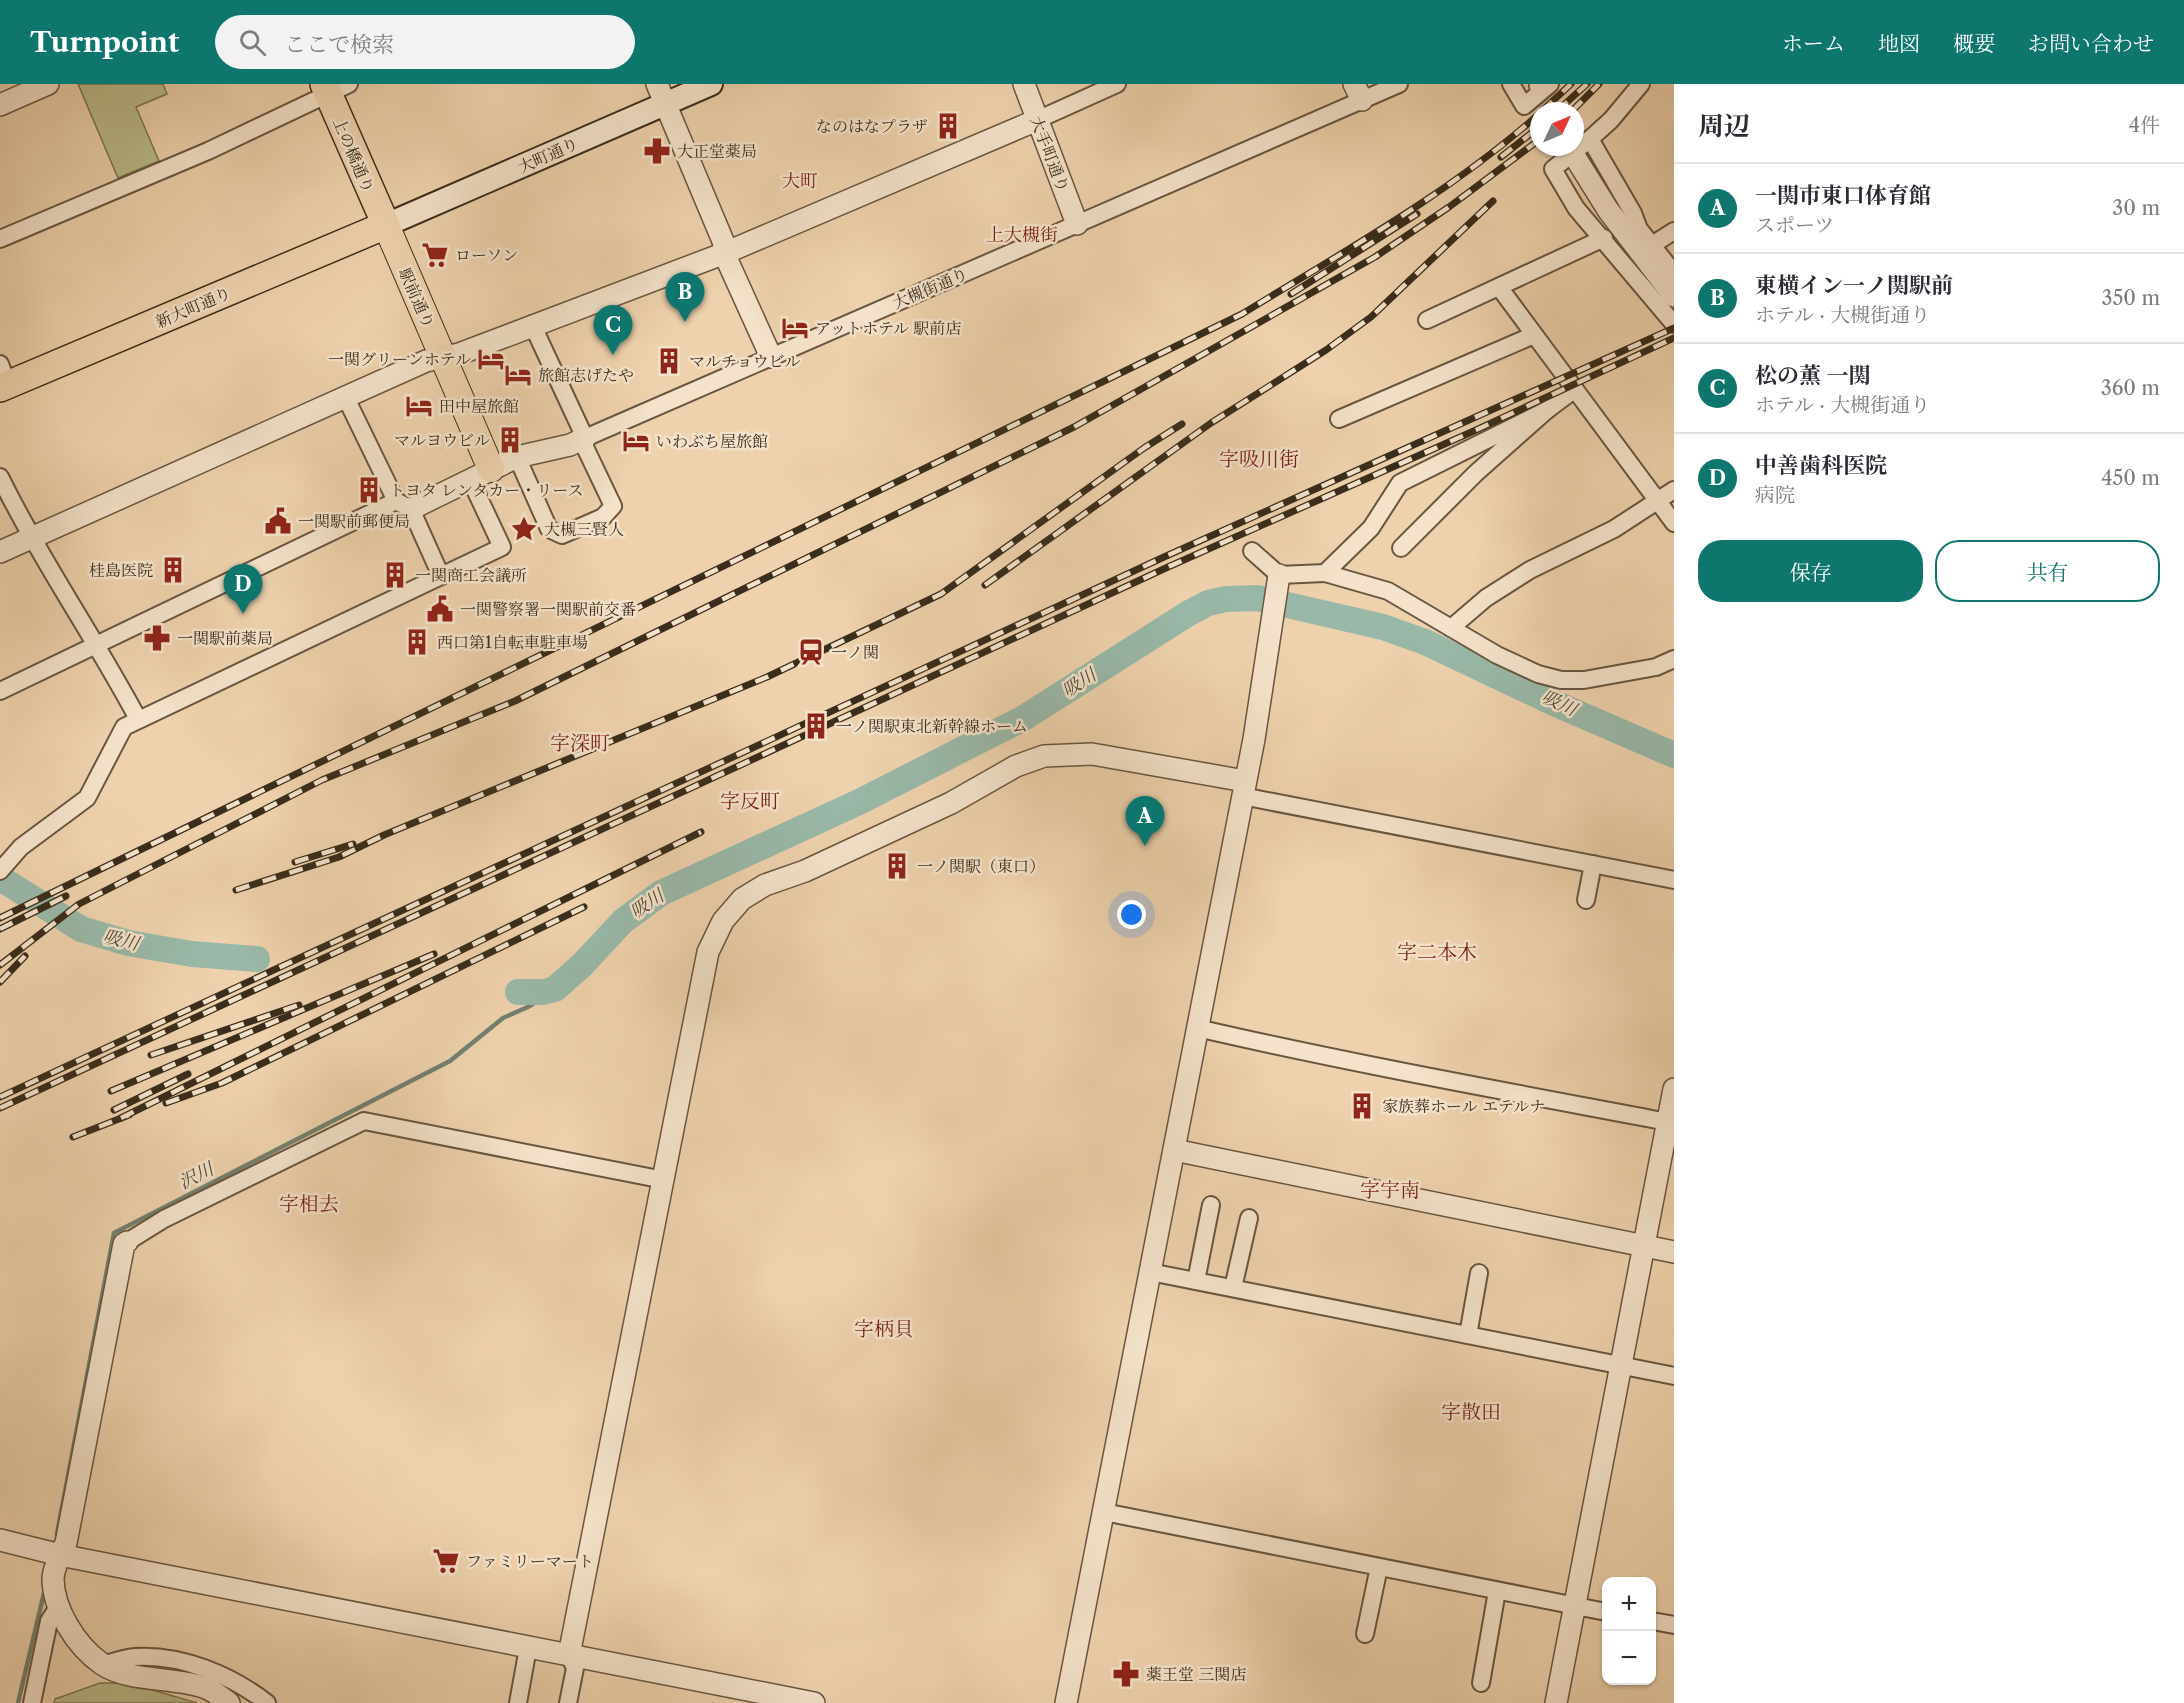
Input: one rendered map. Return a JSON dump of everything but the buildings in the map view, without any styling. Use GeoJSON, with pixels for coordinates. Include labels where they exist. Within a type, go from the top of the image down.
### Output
{"type":"FeatureCollection","features":[{"type":"Feature","properties":{"kind":"highway","name":"上の橋通り"},"geometry":{"type":"LineString","coordinates":[[334,87],[386,225]]}},
{"type":"Feature","properties":{"kind":"highway","name":"新大町通り"},"geometry":{"type":"LineString","coordinates":[[3,379],[386,225]]}},
{"type":"Feature","properties":{"kind":"main road","name":"大町通り"},"geometry":{"type":"LineString","coordinates":[[386,225],[661,94],[711,84]]}},
{"type":"Feature","properties":{"kind":"main road","name":"駅前通り"},"geometry":{"type":"LineString","coordinates":[[386,225],[443,357],[481,475]]}},
{"type":"Feature","properties":{"kind":"street"},"geometry":{"type":"LineString","coordinates":[[0,105],[48,84]]}},
{"type":"Feature","properties":{"kind":"street","name":"大手町通り"},"geometry":{"type":"LineString","coordinates":[[1024,84],[1077,224]]}},
{"type":"Feature","properties":{"kind":"street"},"geometry":{"type":"LineString","coordinates":[[0,552],[426,361],[459,354],[532,324],[725,253],[1117,84]]}},
{"type":"Feature","properties":{"kind":"street","name":"大槻街通り"},"geometry":{"type":"LineString","coordinates":[[583,439],[1077,224],[1358,92],[1399,84]]}},
{"type":"Feature","properties":{"kind":"street"},"geometry":{"type":"LineString","coordinates":[[1511,84],[1524,106],[1543,84]]}},
{"type":"Feature","properties":{"kind":"street"},"geometry":{"type":"LineString","coordinates":[[1641,84],[1611,120],[1553,169],[1576,207],[1674,324]]}},
{"type":"Feature","properties":{"kind":"street"},"geometry":{"type":"LineString","coordinates":[[0,238],[208,151],[334,87]]}},
{"type":"Feature","properties":{"kind":"street"},"geometry":{"type":"LineString","coordinates":[[661,94],[725,253],[771,357]]}},
{"type":"Feature","properties":{"kind":"street"},"geometry":{"type":"LineString","coordinates":[[1590,139],[1633,213],[1639,229],[1674,273]]}},
{"type":"Feature","properties":{"kind":"street"},"geometry":{"type":"LineString","coordinates":[[1575,157],[1608,210],[1674,296]]}},
{"type":"Feature","properties":{"kind":"street"},"geometry":{"type":"LineString","coordinates":[[1652,245],[1674,231]]}},
{"type":"Feature","properties":{"kind":"street"},"geometry":{"type":"LineString","coordinates":[[1427,320],[1604,238]]}},
{"type":"Feature","properties":{"kind":"street"},"geometry":{"type":"LineString","coordinates":[[1499,287],[1674,524]]}},
{"type":"Feature","properties":{"kind":"street"},"geometry":{"type":"LineString","coordinates":[[517,457],[549,529],[562,536],[603,517],[613,506],[532,324]]}},
{"type":"Feature","properties":{"kind":"street"},"geometry":{"type":"LineString","coordinates":[[1339,419],[1534,336]]}},
{"type":"Feature","properties":{"kind":"street"},"geometry":{"type":"LineString","coordinates":[[1401,548],[1546,410],[1575,389]]}},
{"type":"Feature","properties":{"kind":"street"},"geometry":{"type":"LineString","coordinates":[[346,398],[441,576]]}},
{"type":"Feature","properties":{"kind":"street"},"geometry":{"type":"LineString","coordinates":[[1325,573],[1371,528],[1400,483],[1546,410]]}},
{"type":"Feature","properties":{"kind":"street"},"geometry":{"type":"LineString","coordinates":[[0,691],[403,505],[481,475],[517,457],[583,439]]}},
{"type":"Feature","properties":{"kind":"street"},"geometry":{"type":"LineString","coordinates":[[3,862],[87,798],[124,727],[502,547],[481,475]]}},
{"type":"Feature","properties":{"kind":"street"},"geometry":{"type":"LineString","coordinates":[[0,477],[31,538],[98,644],[138,719]]}},
{"type":"Feature","properties":{"kind":"street"},"geometry":{"type":"LineString","coordinates":[[1451,628],[1486,598],[1530,570],[1614,529],[1674,489]]}},
{"type":"Feature","properties":{"kind":"street"},"geometry":{"type":"LineString","coordinates":[[1066,1703],[1254,739],[1277,581],[1252,551]]}},
{"type":"Feature","properties":{"kind":"street"},"geometry":{"type":"LineString","coordinates":[[1277,581],[1325,573],[1388,591],[1528,669],[1561,680],[1584,680],[1656,668],[1674,659]]}},
{"type":"Feature","properties":{"kind":"street"},"geometry":{"type":"LineString","coordinates":[[568,1703],[575,1668],[569,1655],[708,952],[723,921],[742,899],[765,885],[805,872],[951,803],[1016,766],[1044,756],[1092,754],[1244,789],[1674,880]]}},
{"type":"Feature","properties":{"kind":"street"},"geometry":{"type":"LineString","coordinates":[[1586,900],[1593,864]]}},
{"type":"Feature","properties":{"kind":"street"},"geometry":{"type":"LineString","coordinates":[[1197,1028],[1388,1071],[1468,1083],[1668,1122]]}},
{"type":"Feature","properties":{"kind":"street"},"geometry":{"type":"LineString","coordinates":[[1556,1703],[1674,1089]]}},
{"type":"Feature","properties":{"kind":"street"},"geometry":{"type":"LineString","coordinates":[[229,1703],[208,1688],[181,1681],[131,1674],[102,1665],[69,1628],[58,1607],[53,1577],[66,1543],[124,1244],[164,1219],[364,1121],[664,1180]]}},
{"type":"Feature","properties":{"kind":"street"},"geometry":{"type":"LineString","coordinates":[[1174,1150],[1674,1251]]}},
{"type":"Feature","properties":{"kind":"street"},"geometry":{"type":"LineString","coordinates":[[1196,1281],[1212,1205]]}},
{"type":"Feature","properties":{"kind":"street"},"geometry":{"type":"LineString","coordinates":[[1233,1288],[1249,1218]]}},
{"type":"Feature","properties":{"kind":"street"},"geometry":{"type":"LineString","coordinates":[[1150,1272],[1674,1376]]}},
{"type":"Feature","properties":{"kind":"street"},"geometry":{"type":"LineString","coordinates":[[1468,1335],[1479,1273]]}},
{"type":"Feature","properties":{"kind":"street"},"geometry":{"type":"LineString","coordinates":[[1104,1512],[1602,1611]]}},
{"type":"Feature","properties":{"kind":"street"},"geometry":{"type":"LineString","coordinates":[[0,1540],[60,1555],[814,1703]]}},
{"type":"Feature","properties":{"kind":"street"},"geometry":{"type":"LineString","coordinates":[[1365,1634],[1379,1567]]}},
{"type":"Feature","properties":{"kind":"street"},"geometry":{"type":"LineString","coordinates":[[1481,1683],[1497,1591]]}},
{"type":"Feature","properties":{"kind":"street"},"geometry":{"type":"LineString","coordinates":[[32,1703],[49,1621],[58,1607]]}},
{"type":"Feature","properties":{"kind":"street"},"geometry":{"type":"LineString","coordinates":[[1656,1622],[1674,1625]]}},
{"type":"Feature","properties":{"kind":"street"},"geometry":{"type":"LineString","coordinates":[[518,1703],[528,1648]]}},
{"type":"Feature","properties":{"kind":"street"},"geometry":{"type":"LineString","coordinates":[[102,1665],[135,1657],[165,1660],[203,1668],[231,1679],[267,1703]]}},
{"type":"Feature","properties":{"kind":"green space"},"geometry":{"type":"Polygon","coordinates":[[[78,84],[163,84],[167,94],[136,107],[159,161],[118,178],[78,84]]]}},
{"type":"Feature","properties":{"kind":"green space"},"geometry":{"type":"Polygon","coordinates":[[[100,1683],[129,1683],[197,1703],[54,1703],[55,1699],[100,1683]]]}},
{"type":"Feature","properties":{"kind":"waterway","name":"吸川"},"geometry":{"type":"LineString","coordinates":[[518,992],[543,992],[555,989],[582,965],[623,921],[661,893],[859,802],[1022,719],[1189,613],[1208,603],[1226,599],[1257,598],[1383,627],[1425,642],[1554,703],[1674,755]]}},
{"type":"Feature","properties":{"kind":"waterway","name":"吸川"},"geometry":{"type":"LineString","coordinates":[[0,878],[81,929],[128,943],[192,954],[257,959]]}},
{"type":"Feature","properties":{"kind":"waterway","name":"沢川"},"geometry":{"type":"LineString","coordinates":[[57,1534],[114,1233],[450,1061],[503,1018],[530,1006],[555,989]]}},
{"type":"Feature","properties":{"kind":"waterway","name":"沢川"},"geometry":{"type":"LineString","coordinates":[[18,1703],[44,1593]]}},
{"type":"Feature","properties":{"kind":"tunnel"},"geometry":{"type":"LineString","coordinates":[[1540,85],[1548,102]]}},
{"type":"Feature","properties":{"kind":"railway"},"geometry":{"type":"LineString","coordinates":[[1552,102],[1571,84]]}},
{"type":"Feature","properties":{"kind":"railway"},"geometry":{"type":"LineString","coordinates":[[1567,102],[1587,84]]}},
{"type":"Feature","properties":{"kind":"railway"},"geometry":{"type":"LineString","coordinates":[[1581,102],[1599,84]]}},
{"type":"Feature","properties":{"kind":"railway"},"geometry":{"type":"LineString","coordinates":[[0,918],[1242,314],[1433,196],[1530,122]]}},
{"type":"Feature","properties":{"kind":"railway"},"geometry":{"type":"LineString","coordinates":[[1501,157],[1530,134]]}},
{"type":"Feature","properties":{"kind":"railway"},"geometry":{"type":"LineString","coordinates":[[0,965],[79,904],[322,780],[515,701],[1074,427],[1375,257],[1449,207],[1530,147]]}},
{"type":"Feature","properties":{"kind":"railway"},"geometry":{"type":"LineString","coordinates":[[985,585],[1211,423],[1326,350],[1371,317],[1493,201]]}},
{"type":"Feature","properties":{"kind":"railway"},"geometry":{"type":"LineString","coordinates":[[1291,294],[1417,214]]}},
{"type":"Feature","properties":{"kind":"railway"},"geometry":{"type":"LineString","coordinates":[[0,1097],[1164,557],[1674,328]]}},
{"type":"Feature","properties":{"kind":"railway"},"geometry":{"type":"LineString","coordinates":[[0,1108],[1168,567],[1476,430],[1674,338]]}},
{"type":"Feature","properties":{"kind":"railway"},"geometry":{"type":"LineString","coordinates":[[236,890],[339,857],[384,835],[767,677],[941,594],[1144,448],[1182,424]]}},
{"type":"Feature","properties":{"kind":"railway"},"geometry":{"type":"LineString","coordinates":[[121,1118],[701,832]]}},
{"type":"Feature","properties":{"kind":"railway"},"geometry":{"type":"LineString","coordinates":[[295,862],[353,844]]}},
{"type":"Feature","properties":{"kind":"railway"},"geometry":{"type":"LineString","coordinates":[[0,929],[66,896]]}},
{"type":"Feature","properties":{"kind":"railway"},"geometry":{"type":"LineString","coordinates":[[166,1103],[222,1083],[584,907]]}},
{"type":"Feature","properties":{"kind":"railway"},"geometry":{"type":"LineString","coordinates":[[111,1091],[434,954]]}},
{"type":"Feature","properties":{"kind":"railway"},"geometry":{"type":"LineString","coordinates":[[0,982],[25,956]]}},
{"type":"Feature","properties":{"kind":"railway"},"geometry":{"type":"LineString","coordinates":[[151,1055],[299,1005]]}},
{"type":"Feature","properties":{"kind":"railway"},"geometry":{"type":"LineString","coordinates":[[114,1110],[188,1074]]}},
{"type":"Feature","properties":{"kind":"railway"},"geometry":{"type":"LineString","coordinates":[[73,1137],[129,1115]]}},
{"type":"Feature","properties":{"kind":"place","name":"なのはなプラザ"},"geometry":{"type":"Point","coordinates":[948,126]}},
{"type":"Feature","properties":{"kind":"place","name":"大正堂薬局"},"geometry":{"type":"Point","coordinates":[657,151]}},
{"type":"Feature","properties":{"kind":"place","name":"ローソン"},"geometry":{"type":"Point","coordinates":[435,255]}},
{"type":"Feature","properties":{"kind":"place","name":"東横イン一ノ関駅前"},"geometry":{"type":"Point","coordinates":[685,322]}},
{"type":"Feature","properties":{"kind":"place","name":"アットホテル 駅前店"},"geometry":{"type":"Point","coordinates":[795,328]}},
{"type":"Feature","properties":{"kind":"place","name":"松の薫 一関"},"geometry":{"type":"Point","coordinates":[613,355]}},
{"type":"Feature","properties":{"kind":"place","name":"一関グリーンホテル"},"geometry":{"type":"Point","coordinates":[491,359]}},
{"type":"Feature","properties":{"kind":"place","name":"マルチョウビル"},"geometry":{"type":"Point","coordinates":[669,361]}},
{"type":"Feature","properties":{"kind":"place","name":"旅館志げたや"},"geometry":{"type":"Point","coordinates":[518,375]}},
{"type":"Feature","properties":{"kind":"place","name":"田中屋旅館"},"geometry":{"type":"Point","coordinates":[419,406]}},
{"type":"Feature","properties":{"kind":"place","name":"マルヨウビル"},"geometry":{"type":"Point","coordinates":[510,440]}},
{"type":"Feature","properties":{"kind":"place","name":"いわぶち屋旅館"},"geometry":{"type":"Point","coordinates":[636,441]}},
{"type":"Feature","properties":{"kind":"place","name":"トヨタ レンタカー・リース"},"geometry":{"type":"Point","coordinates":[369,490]}},
{"type":"Feature","properties":{"kind":"place","name":"一関駅前郵便局"},"geometry":{"type":"Point","coordinates":[278,521]}},
{"type":"Feature","properties":{"kind":"place","name":"大槻三賢人"},"geometry":{"type":"Point","coordinates":[524,529]}},
{"type":"Feature","properties":{"kind":"place","name":"桂島医院"},"geometry":{"type":"Point","coordinates":[173,570]}},
{"type":"Feature","properties":{"kind":"place","name":"一関商工会議所"},"geometry":{"type":"Point","coordinates":[395,575]}},
{"type":"Feature","properties":{"kind":"place","name":"一関警察署一関駅前交番"},"geometry":{"type":"Point","coordinates":[440,609]}},
{"type":"Feature","properties":{"kind":"place","name":"中善歯科医院"},"geometry":{"type":"Point","coordinates":[243,614]}},
{"type":"Feature","properties":{"kind":"place","name":"一関駅前薬局"},"geometry":{"type":"Point","coordinates":[157,638]}},
{"type":"Feature","properties":{"kind":"place","name":"西口第1自転車駐車場"},"geometry":{"type":"Point","coordinates":[417,642]}},
{"type":"Feature","properties":{"kind":"place","name":"一ノ関"},"geometry":{"type":"Point","coordinates":[811,652]}},
{"type":"Feature","properties":{"kind":"place","name":"一ノ関駅東北新幹線ホーム"},"geometry":{"type":"Point","coordinates":[816,726]}},
{"type":"Feature","properties":{"kind":"place","name":"一関市東口体育館"},"geometry":{"type":"Point","coordinates":[1145,846]}},
{"type":"Feature","properties":{"kind":"place","name":"一ノ関駅（東口）"},"geometry":{"type":"Point","coordinates":[897,866]}},
{"type":"Feature","properties":{"kind":"place","name":"家族葬ホール エテルナ"},"geometry":{"type":"Point","coordinates":[1362,1106]}},
{"type":"Feature","properties":{"kind":"place","name":"ファミリーマート"},"geometry":{"type":"Point","coordinates":[446,1561]}},
{"type":"Feature","properties":{"kind":"place","name":"薬王堂 三関店"},"geometry":{"type":"Point","coordinates":[1126,1674]}},
{"type":"Feature","properties":{"kind":"district","name":"大町"},"geometry":{"type":"Point","coordinates":[800,181]}},
{"type":"Feature","properties":{"kind":"district","name":"上大槻街"},"geometry":{"type":"Point","coordinates":[1022,235]}},
{"type":"Feature","properties":{"kind":"district","name":"字吸川街"},"geometry":{"type":"Point","coordinates":[1259,459]}},
{"type":"Feature","properties":{"kind":"district","name":"字深町"},"geometry":{"type":"Point","coordinates":[580,743]}},
{"type":"Feature","properties":{"kind":"district","name":"字反町"},"geometry":{"type":"Point","coordinates":[750,801]}},
{"type":"Feature","properties":{"kind":"district","name":"字二本木"},"geometry":{"type":"Point","coordinates":[1437,952]}},
{"type":"Feature","properties":{"kind":"district","name":"字宇南"},"geometry":{"type":"Point","coordinates":[1390,1190]}},
{"type":"Feature","properties":{"kind":"district","name":"字相去"},"geometry":{"type":"Point","coordinates":[309,1204]}},
{"type":"Feature","properties":{"kind":"district","name":"字柄貝"},"geometry":{"type":"Point","coordinates":[884,1329]}},
{"type":"Feature","properties":{"kind":"district","name":"字散田"},"geometry":{"type":"Point","coordinates":[1471,1412]}}]}
